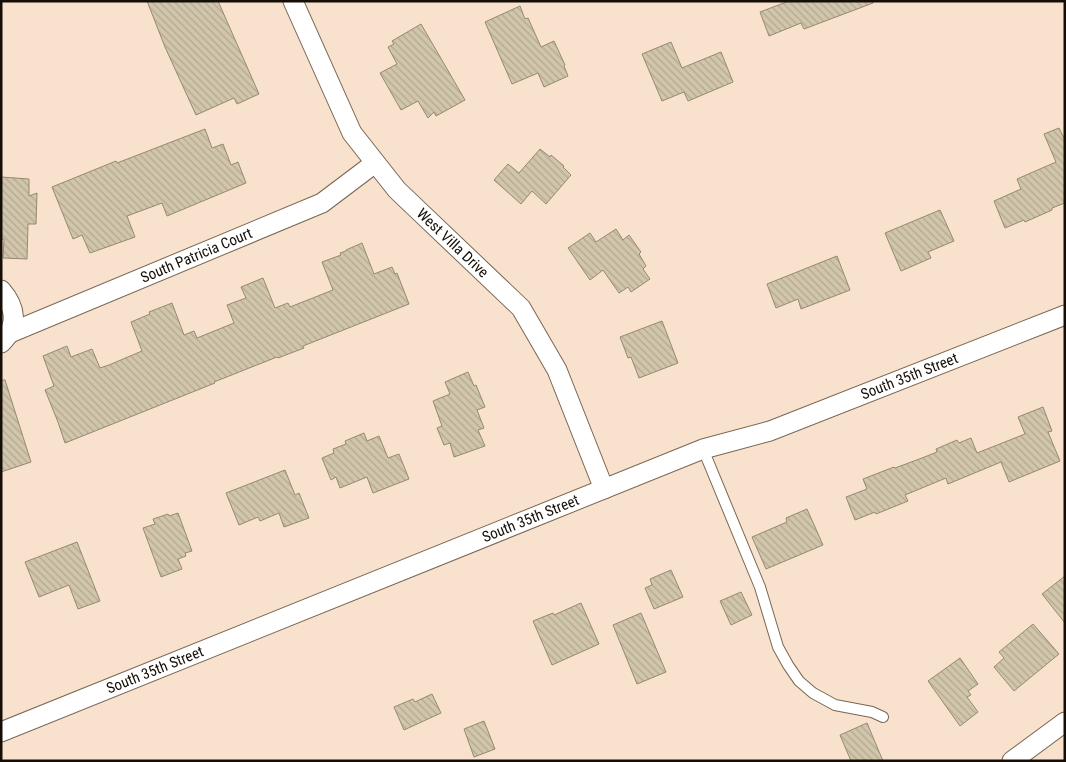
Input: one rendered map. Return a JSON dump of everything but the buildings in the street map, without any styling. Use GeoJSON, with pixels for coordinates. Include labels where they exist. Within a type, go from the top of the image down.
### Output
{"type":"FeatureCollection","features":[{"type":"Feature","properties":{"kind":"street","name":"West Villa Drive"},"geometry":{"type":"LineString","coordinates":[[293,1],[352,133],[397,190],[521,308],[557,370],[604,489]]}},
{"type":"Feature","properties":{"kind":"street","name":"South Patricia Court"},"geometry":{"type":"LineString","coordinates":[[6,338],[322,203],[375,163]]}},
{"type":"Feature","properties":{"kind":"street","name":"South Patricia Court"},"geometry":{"type":"LineString","coordinates":[[1,290],[9,299],[13,310],[13,322],[6,338]]}},
{"type":"Feature","properties":{"kind":"street","name":"South 35th Street"},"geometry":{"type":"LineString","coordinates":[[1,732],[704,449],[770,431],[1065,315]]}},
{"type":"Feature","properties":{"kind":"street"},"geometry":{"type":"LineString","coordinates":[[1012,761],[1065,722]]}},
{"type":"Feature","properties":{"kind":"lane"},"geometry":{"type":"LineString","coordinates":[[704,449],[760,587],[778,647],[788,665],[799,681],[812,694],[835,705],[872,712],[883,718]]}}]}
